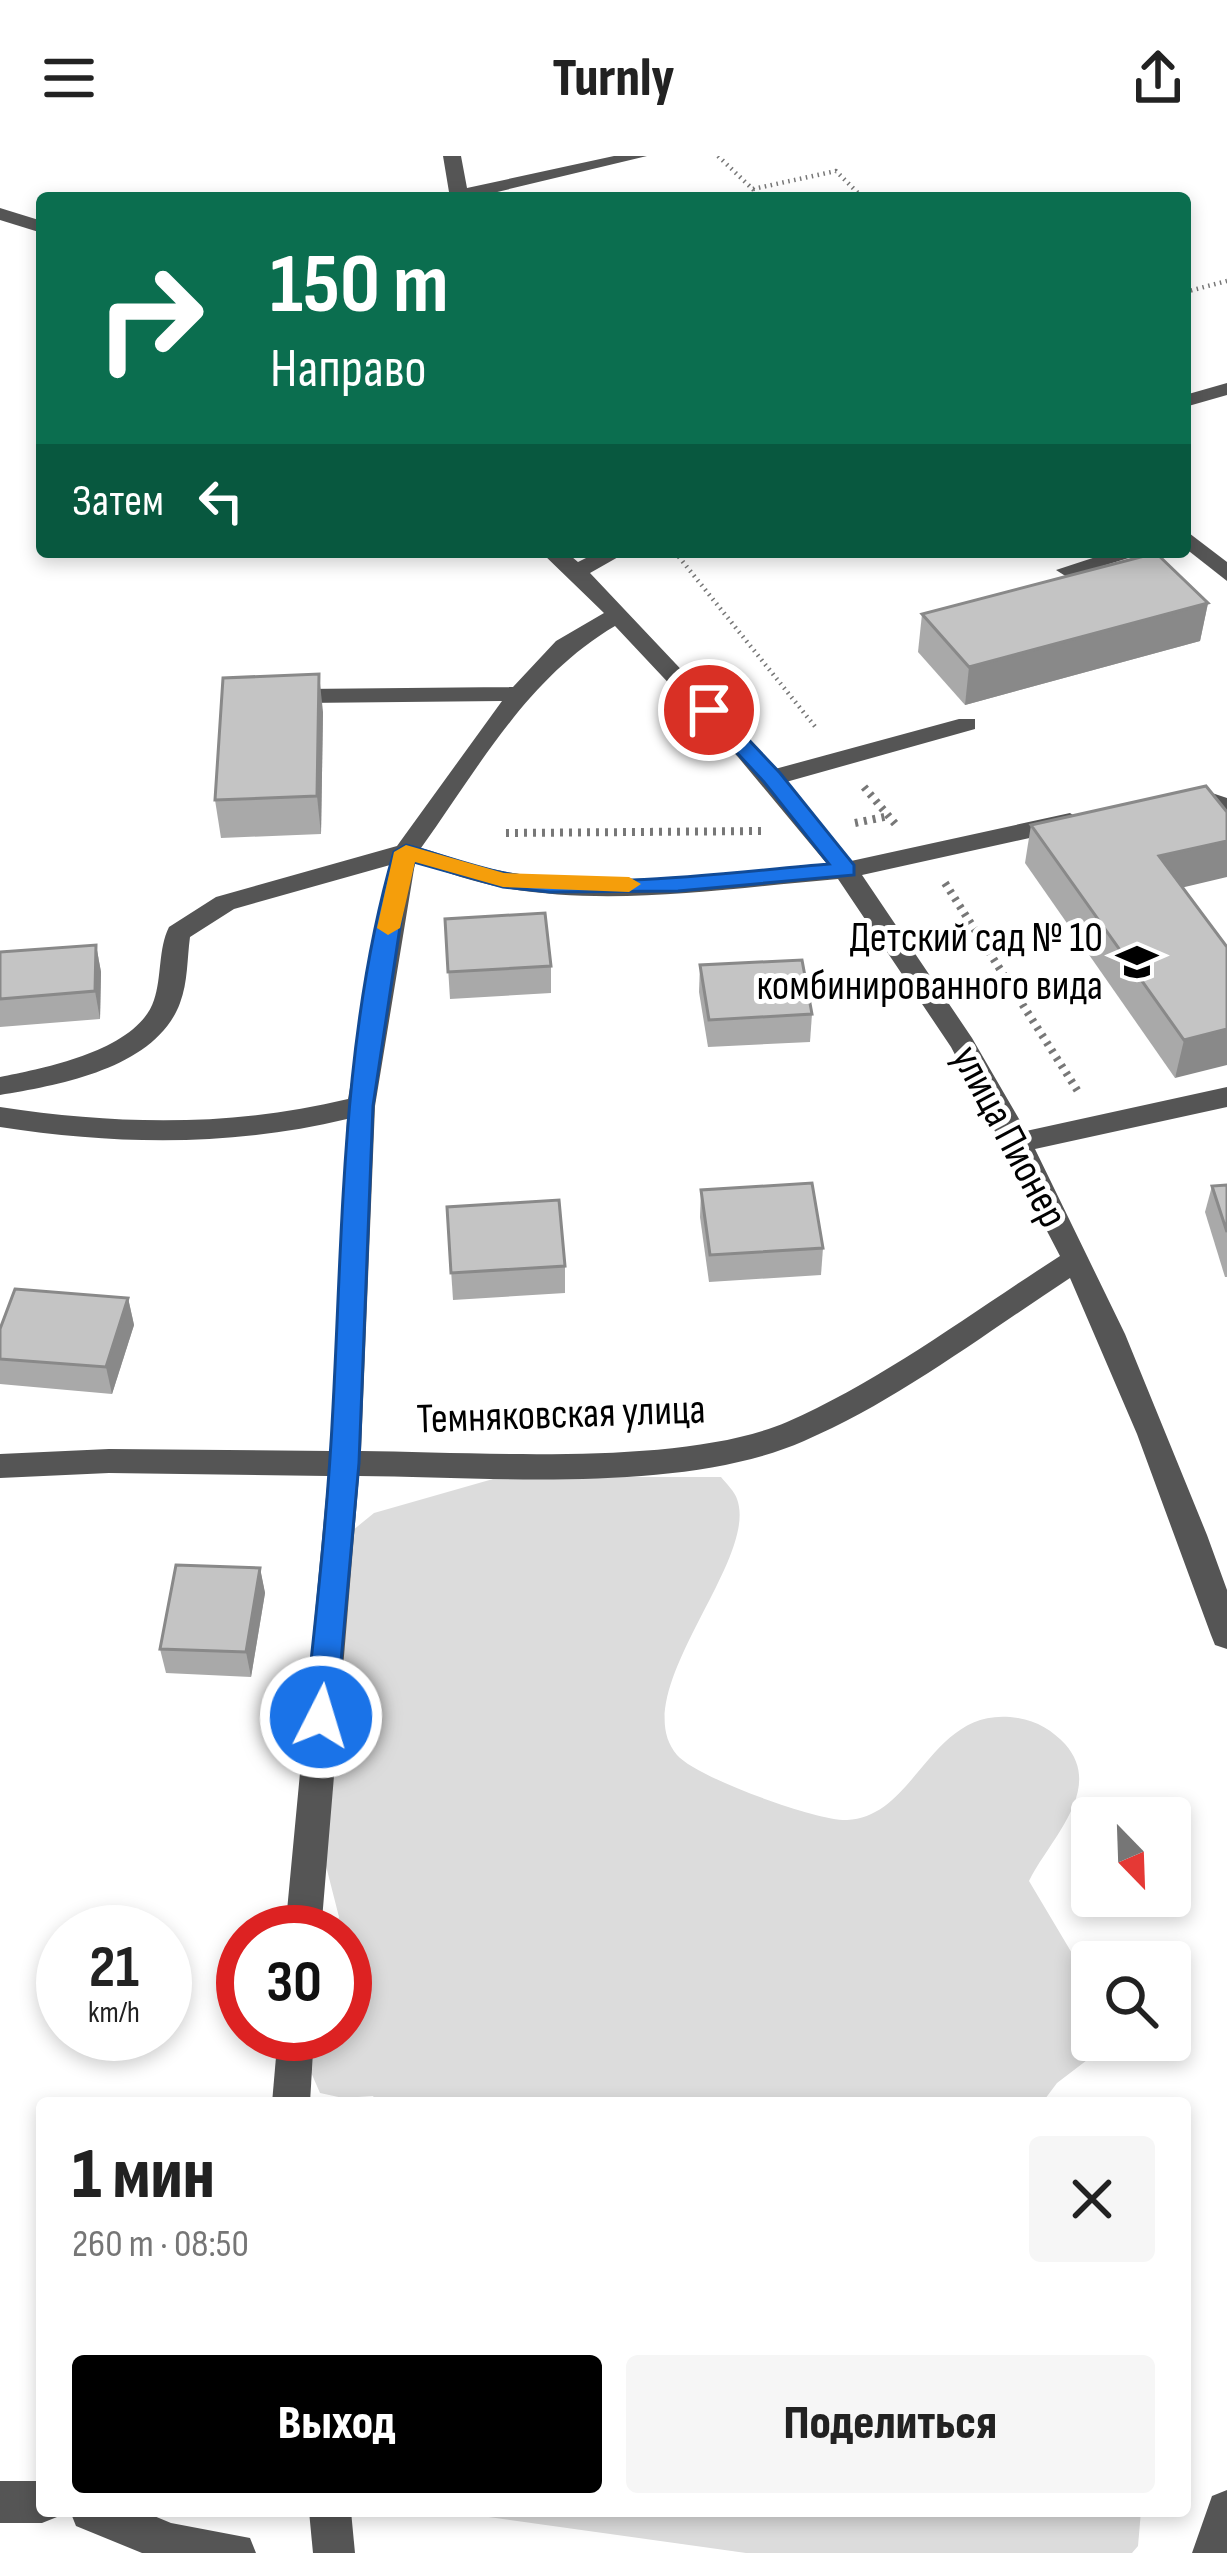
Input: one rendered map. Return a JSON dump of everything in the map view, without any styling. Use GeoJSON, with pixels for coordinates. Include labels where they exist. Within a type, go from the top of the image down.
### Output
{"type":"FeatureCollection","features":[{"type":"Feature","properties":{"kind":"street"},"geometry":{"type":"LineString","coordinates":[[452,156],[453,192]]}},
{"type":"Feature","properties":{"kind":"street"},"geometry":{"type":"LineString","coordinates":[[472,192],[638,156]]}},
{"type":"Feature","properties":{"kind":"street"},"geometry":{"type":"LineString","coordinates":[[0,214],[36,225]]}},
{"type":"Feature","properties":{"kind":"street"},"geometry":{"type":"LineString","coordinates":[[1191,398],[1227,389]]}},
{"type":"Feature","properties":{"kind":"street"},"geometry":{"type":"LineString","coordinates":[[1191,542],[1227,574]]}},
{"type":"Feature","properties":{"kind":"street","name":"улица Пионер"},"geometry":{"type":"LineString","coordinates":[[560,558],[772,778],[846,870],[939,1009],[1016,1143],[1075,1262],[1227,1635]]}},
{"type":"Feature","properties":{"kind":"street"},"geometry":{"type":"LineString","coordinates":[[576,571],[603,558]]}},
{"type":"Feature","properties":{"kind":"street"},"geometry":{"type":"LineString","coordinates":[[1067,570],[1114,558]]}},
{"type":"Feature","properties":{"kind":"street"},"geometry":{"type":"LineString","coordinates":[[305,1905],[345,1463],[361,1106],[394,894],[406,852],[518,694],[564,646],[617,615]]}},
{"type":"Feature","properties":{"kind":"street"},"geometry":{"type":"LineString","coordinates":[[302,696],[518,694]]}},
{"type":"Feature","properties":{"kind":"street"},"geometry":{"type":"LineString","coordinates":[[772,778],[967,724]]}},
{"type":"Feature","properties":{"kind":"street"},"geometry":{"type":"LineString","coordinates":[[1152,803],[1200,796],[1227,807]]}},
{"type":"Feature","properties":{"kind":"street"},"geometry":{"type":"LineString","coordinates":[[0,1086],[46,1079],[132,1044],[165,1010],[178,933],[225,903],[406,852],[503,880],[550,885],[678,884],[846,870],[1105,813]]}},
{"type":"Feature","properties":{"kind":"street"},"geometry":{"type":"LineString","coordinates":[[1016,1143],[1227,1097]]}},
{"type":"Feature","properties":{"kind":"street"},"geometry":{"type":"LineString","coordinates":[[0,1117],[100,1133],[176,1134],[257,1129],[361,1106]]}},
{"type":"Feature","properties":{"kind":"street","name":"Темняковская улица"},"geometry":{"type":"LineString","coordinates":[[0,1466],[109,1461],[505,1465],[658,1461],[719,1453],[792,1433],[864,1396],[1075,1262]]}},
{"type":"Feature","properties":{"kind":"street"},"geometry":{"type":"LineString","coordinates":[[291,2097],[294,2061]]}},
{"type":"Feature","properties":{"kind":"street"},"geometry":{"type":"LineString","coordinates":[[0,2502],[36,2502]]}},
{"type":"Feature","properties":{"kind":"street"},"geometry":{"type":"LineString","coordinates":[[1213,2553],[1227,2511]]}},
{"type":"Feature","properties":{"kind":"street"},"geometry":{"type":"LineString","coordinates":[[106,2517],[171,2544],[236,2553]]}},
{"type":"Feature","properties":{"kind":"street"},"geometry":{"type":"LineString","coordinates":[[331,2517],[334,2553]]}},
{"type":"Feature","properties":{"kind":"path"},"geometry":{"type":"LineString","coordinates":[[718,156],[756,192]]}},
{"type":"Feature","properties":{"kind":"path"},"geometry":{"type":"LineString","coordinates":[[753,189],[836,171],[857,192]]}},
{"type":"Feature","properties":{"kind":"path"},"geometry":{"type":"LineString","coordinates":[[1191,290],[1227,281]]}},
{"type":"Feature","properties":{"kind":"path"},"geometry":{"type":"LineString","coordinates":[[848,825],[889,816]]}},
{"type":"Feature","properties":{"kind":"path"},"geometry":{"type":"LineString","coordinates":[[506,833],[774,831]]}},
{"type":"Feature","properties":{"kind":"shaded area"},"geometry":{"type":"Polygon","coordinates":[[[500,1477],[721,1477],[737,1499],[739,1525],[730,1556],[667,1698],[665,1729],[677,1755],[732,1786],[785,1806],[847,1820],[871,1814],[891,1801],[964,1727],[988,1718],[1018,1718],[1044,1727],[1065,1744],[1076,1761],[1079,1778],[1070,1814],[1029,1881],[1071,1952],[1071,2061],[1086,2061],[1046,2097],[338,2097],[320,2093],[308,2061],[372,2061],[372,1905],[336,1905],[326,1866],[347,1535],[374,1513],[500,1477]]]}},
{"type":"Feature","properties":{"kind":"shaded area"},"geometry":{"type":"Polygon","coordinates":[[[489,2517],[1140,2517],[1138,2546],[1132,2553],[746,2553],[489,2517]]]}},
{"type":"Feature","properties":{"kind":"building"},"geometry":{"type":"Polygon","coordinates":[[[1137,558],[1161,558],[1208,603],[969,667],[922,614],[1137,558]]]}},
{"type":"Feature","properties":{"kind":"building"},"geometry":{"type":"Polygon","coordinates":[[[319,674],[317,796],[215,800],[223,678],[319,674]]]}},
{"type":"Feature","properties":{"kind":"building"},"geometry":{"type":"Polygon","coordinates":[[[1206,786],[1227,812],[1227,841],[1159,856],[1227,947],[1227,1029],[1184,1040],[1031,825],[1206,786]]]}},
{"type":"Feature","properties":{"kind":"building"},"geometry":{"type":"Polygon","coordinates":[[[545,913],[551,966],[448,972],[445,919],[545,913]]]}},
{"type":"Feature","properties":{"kind":"building"},"geometry":{"type":"Polygon","coordinates":[[[96,945],[95,991],[0,999],[0,952],[96,945]]]}},
{"type":"Feature","properties":{"kind":"building"},"geometry":{"type":"Polygon","coordinates":[[[802,960],[812,1014],[709,1020],[700,965],[802,960]]]}},
{"type":"Feature","properties":{"kind":"building"},"geometry":{"type":"Polygon","coordinates":[[[812,1183],[823,1248],[710,1255],[701,1190],[812,1183]]]}},
{"type":"Feature","properties":{"kind":"building"},"geometry":{"type":"Polygon","coordinates":[[[1227,1185],[1227,1232],[1212,1186],[1227,1185]]]}},
{"type":"Feature","properties":{"kind":"building"},"geometry":{"type":"Polygon","coordinates":[[[559,1200],[565,1266],[451,1273],[447,1207],[559,1200]]]}},
{"type":"Feature","properties":{"kind":"building"},"geometry":{"type":"Polygon","coordinates":[[[15,1289],[128,1298],[106,1367],[0,1359],[0,1329],[15,1289]]]}},
{"type":"Feature","properties":{"kind":"building"},"geometry":{"type":"Polygon","coordinates":[[[176,1565],[260,1568],[246,1652],[160,1649],[176,1565]]]}},
{"type":"Feature","properties":{"kind":"slow traffic"},"geometry":{"type":"LineString","coordinates":[[388,928],[406,852],[503,880],[629,884]]}},
{"type":"Feature","properties":{"kind":"place","name":"Детский сад № 10 комбинированного вида"},"geometry":{"type":"Point","coordinates":[1137,962]}},
{"type":"Feature","properties":{"kind":"route"},"geometry":{"type":"LineString","coordinates":[[321,1717],[345,1463],[361,1106],[394,894],[406,852],[503,880],[550,885],[678,884],[846,870],[772,778],[709,710]]}}]}
